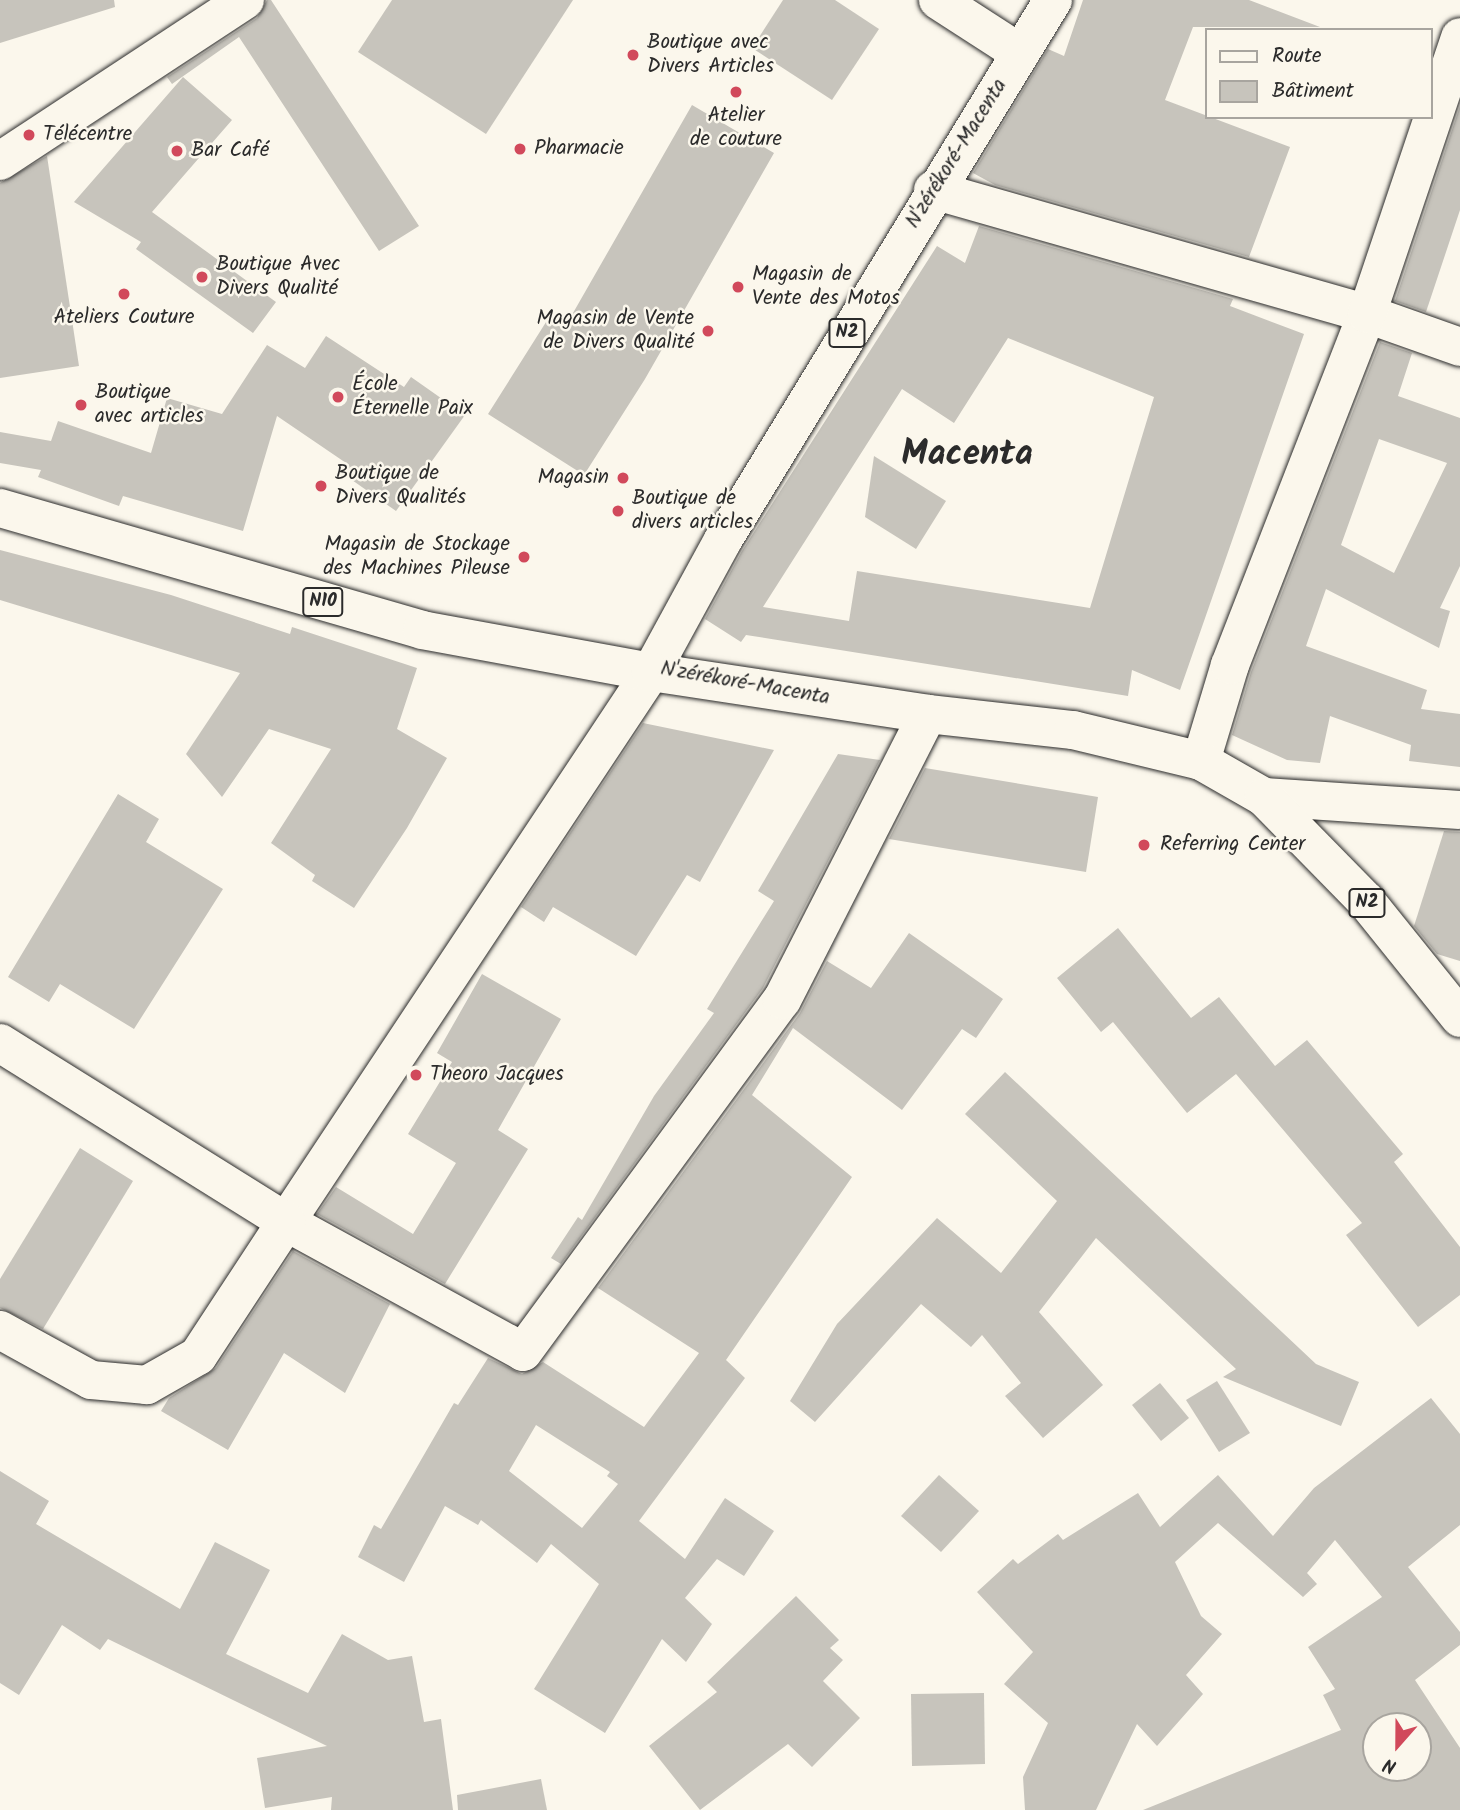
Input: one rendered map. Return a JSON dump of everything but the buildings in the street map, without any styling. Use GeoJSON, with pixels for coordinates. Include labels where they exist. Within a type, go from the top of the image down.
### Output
{"type":"FeatureCollection","features":[{"type":"Feature","properties":{"kind":"main road"},"geometry":{"type":"LineString","coordinates":[[0,160],[245,0]]}},
{"type":"Feature","properties":{"kind":"main road"},"geometry":{"type":"LineString","coordinates":[[938,0],[1020,53]]}},
{"type":"Feature","properties":{"kind":"main road","name":"N'zérékoré-Macenta"},"geometry":{"type":"LineString","coordinates":[[1053,0],[933,190],[723,540],[651,672],[928,714],[1073,730],[1201,761],[1264,797]]}},
{"type":"Feature","properties":{"kind":"main road"},"geometry":{"type":"LineString","coordinates":[[1201,761],[1230,665],[1367,314],[1460,37]]}},
{"type":"Feature","properties":{"kind":"main road"},"geometry":{"type":"LineString","coordinates":[[933,190],[1367,314],[1460,347]]}},
{"type":"Feature","properties":{"kind":"main road","name":"N10"},"geometry":{"type":"LineString","coordinates":[[0,508],[422,630],[651,672]]}},
{"type":"Feature","properties":{"kind":"main road"},"geometry":{"type":"LineString","coordinates":[[0,1330],[90,1380],[147,1385],[198,1356],[651,672]]}},
{"type":"Feature","properties":{"kind":"main road"},"geometry":{"type":"LineString","coordinates":[[0,1043],[286,1222],[523,1352],[782,1000],[928,714]]}},
{"type":"Feature","properties":{"kind":"main road"},"geometry":{"type":"LineString","coordinates":[[1264,797],[1460,810]]}},
{"type":"Feature","properties":{"kind":"main road","name":"N2"},"geometry":{"type":"LineString","coordinates":[[1264,797],[1366,901],[1460,1018]]}},
{"type":"Feature","properties":{"kind":"place","name":"Boutique avec Divers Articles"},"geometry":{"type":"Point","coordinates":[633,55]}},
{"type":"Feature","properties":{"kind":"place","name":"Atelier de couture"},"geometry":{"type":"Point","coordinates":[736,92]}},
{"type":"Feature","properties":{"kind":"place","name":"Télécentre"},"geometry":{"type":"Point","coordinates":[29,135]}},
{"type":"Feature","properties":{"kind":"place","name":"Pharmacie"},"geometry":{"type":"Point","coordinates":[520,149]}},
{"type":"Feature","properties":{"kind":"place","name":"Bar Café"},"geometry":{"type":"Point","coordinates":[177,151]}},
{"type":"Feature","properties":{"kind":"place","name":"Boutique Avec Divers Qualité"},"geometry":{"type":"Point","coordinates":[202,277]}},
{"type":"Feature","properties":{"kind":"place","name":"Magasin de Vente des Motos"},"geometry":{"type":"Point","coordinates":[738,287]}},
{"type":"Feature","properties":{"kind":"place","name":"Ateliers Couture"},"geometry":{"type":"Point","coordinates":[124,294]}},
{"type":"Feature","properties":{"kind":"place","name":"Magasin de Vente de Divers Qualité"},"geometry":{"type":"Point","coordinates":[708,331]}},
{"type":"Feature","properties":{"kind":"place","name":"École Éternelle Paix"},"geometry":{"type":"Point","coordinates":[338,397]}},
{"type":"Feature","properties":{"kind":"place","name":"Boutique avec articles"},"geometry":{"type":"Point","coordinates":[81,405]}},
{"type":"Feature","properties":{"kind":"place","name":"Magasin"},"geometry":{"type":"Point","coordinates":[623,478]}},
{"type":"Feature","properties":{"kind":"place","name":"Boutique de Divers Qualités"},"geometry":{"type":"Point","coordinates":[321,486]}},
{"type":"Feature","properties":{"kind":"place","name":"Boutique de divers articles"},"geometry":{"type":"Point","coordinates":[618,511]}},
{"type":"Feature","properties":{"kind":"place","name":"Magasin de Stockage des Machines Pileuse"},"geometry":{"type":"Point","coordinates":[524,557]}},
{"type":"Feature","properties":{"kind":"place","name":"Referring Center"},"geometry":{"type":"Point","coordinates":[1144,845]}},
{"type":"Feature","properties":{"kind":"place","name":"Theoro Jacques"},"geometry":{"type":"Point","coordinates":[416,1075]}},
{"type":"Feature","properties":{"kind":"district","name":"Macenta"},"geometry":{"type":"Point","coordinates":[967,455]}}]}
